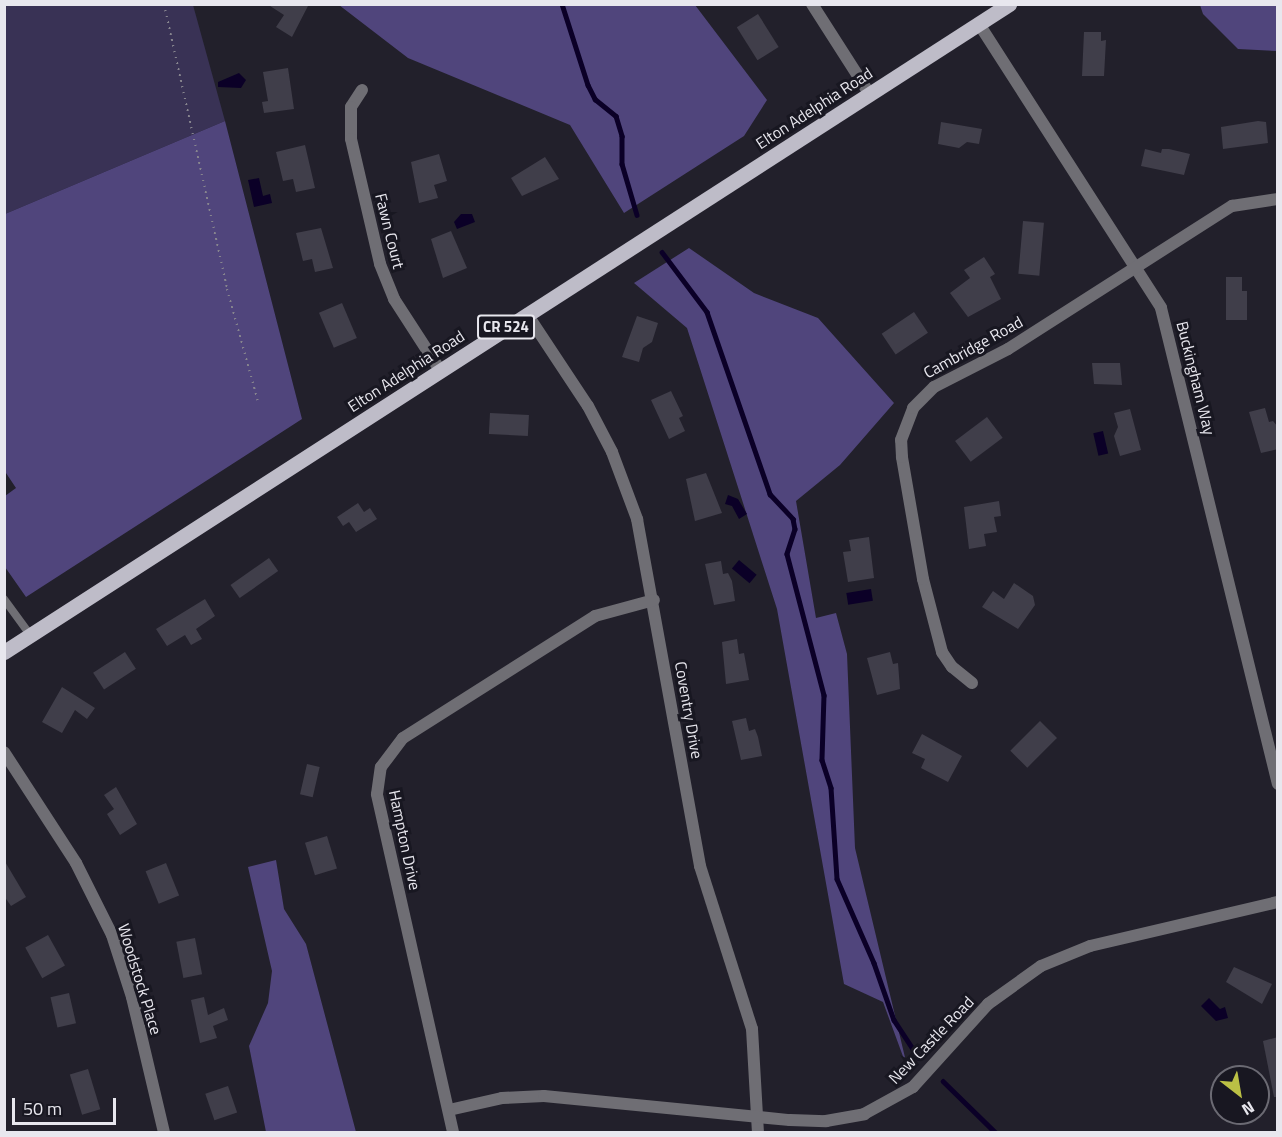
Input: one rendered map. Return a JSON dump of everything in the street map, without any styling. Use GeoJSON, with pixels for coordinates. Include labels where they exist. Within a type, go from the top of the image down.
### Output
{"type":"FeatureCollection","features":[{"type":"Feature","properties":{"kind":"main road","name":"Elton Adelphia Road"},"geometry":{"type":"LineString","coordinates":[[4,652],[1009,4]]}},
{"type":"Feature","properties":{"kind":"street"},"geometry":{"type":"LineString","coordinates":[[812,4],[869,93]]}},
{"type":"Feature","properties":{"kind":"street","name":"Buckingham Way"},"geometry":{"type":"LineString","coordinates":[[979,24],[1136,267],[1165,319],[1278,784]]}},
{"type":"Feature","properties":{"kind":"street","name":"Fawn Court"},"geometry":{"type":"LineString","coordinates":[[362,90],[351,107],[351,139],[380,264],[394,299],[440,370]]}},
{"type":"Feature","properties":{"kind":"street","name":"Cambridge Road"},"geometry":{"type":"LineString","coordinates":[[972,683],[952,667],[942,652],[928,600],[902,457],[906,421],[913,408],[934,387],[1008,350],[1232,206],[1278,199]]}},
{"type":"Feature","properties":{"kind":"street","name":"Coventry Drive"},"geometry":{"type":"LineString","coordinates":[[527,314],[588,406],[612,452],[637,519],[654,600],[700,866],[752,1029],[758,1132]]}},
{"type":"Feature","properties":{"kind":"street","name":"Hampton Drive"},"geometry":{"type":"LineString","coordinates":[[453,1132],[377,794],[381,767],[403,738],[595,616],[654,600]]}},
{"type":"Feature","properties":{"kind":"street","name":"Woodstock Place"},"geometry":{"type":"LineString","coordinates":[[4,752],[76,863],[112,935],[132,997],[164,1132]]}},
{"type":"Feature","properties":{"kind":"street","name":"New Castle Road"},"geometry":{"type":"LineString","coordinates":[[449,1110],[502,1098],[544,1095],[826,1121],[878,1109],[913,1087],[988,1004],[1041,966],[1090,946],[1278,902]]}},
{"type":"Feature","properties":{"kind":"lane"},"geometry":{"type":"LineString","coordinates":[[4,598],[31,636]]}},
{"type":"Feature","properties":{"kind":"path"},"geometry":{"type":"LineString","coordinates":[[164,4],[227,289],[259,405]]}},
{"type":"Feature","properties":{"kind":"shaded area"},"geometry":{"type":"Polygon","coordinates":[[[5,4],[193,5],[225,121],[5,214],[5,4]]]}},
{"type":"Feature","properties":{"kind":"shaded area"},"geometry":{"type":"Polygon","coordinates":[[[339,5],[695,5],[767,100],[744,136],[624,213],[570,125],[408,58],[339,5]]]}},
{"type":"Feature","properties":{"kind":"shaded area"},"geometry":{"type":"Polygon","coordinates":[[[1200,5],[1277,5],[1277,51],[1238,49],[1203,14],[1200,5]]]}},
{"type":"Feature","properties":{"kind":"shaded area"},"geometry":{"type":"Polygon","coordinates":[[[239,73],[246,80],[241,88],[218,87],[218,82],[239,73]]]}},
{"type":"Feature","properties":{"kind":"shaded area"},"geometry":{"type":"Polygon","coordinates":[[[225,121],[302,419],[26,597],[5,567],[5,496],[16,488],[4,470],[5,214],[225,121]]]}},
{"type":"Feature","properties":{"kind":"shaded area"},"geometry":{"type":"Polygon","coordinates":[[[259,178],[263,196],[270,194],[272,203],[254,207],[248,180],[259,178]]]}},
{"type":"Feature","properties":{"kind":"shaded area"},"geometry":{"type":"Polygon","coordinates":[[[461,214],[472,214],[475,222],[457,229],[454,222],[461,214]]]}},
{"type":"Feature","properties":{"kind":"shaded area"},"geometry":{"type":"Polygon","coordinates":[[[689,248],[754,293],[818,318],[894,403],[840,465],[796,501],[816,618],[836,613],[847,654],[855,848],[908,1070],[883,1002],[844,984],[777,609],[687,328],[634,283],[689,248]]]}},
{"type":"Feature","properties":{"kind":"shaded area"},"geometry":{"type":"Polygon","coordinates":[[[1103,431],[1108,453],[1098,456],[1093,433],[1103,431]]]}},
{"type":"Feature","properties":{"kind":"shaded area"},"geometry":{"type":"Polygon","coordinates":[[[728,495],[738,499],[747,514],[739,519],[732,506],[725,504],[728,495]]]}},
{"type":"Feature","properties":{"kind":"shaded area"},"geometry":{"type":"Polygon","coordinates":[[[739,560],[757,575],[750,583],[732,568],[739,560]]]}},
{"type":"Feature","properties":{"kind":"shaded area"},"geometry":{"type":"Polygon","coordinates":[[[871,589],[873,601],[848,605],[846,593],[871,589]]]}},
{"type":"Feature","properties":{"kind":"shaded area"},"geometry":{"type":"Polygon","coordinates":[[[276,860],[284,909],[306,944],[356,1132],[266,1132],[249,1046],[268,1003],[272,971],[248,867],[276,860]]]}},
{"type":"Feature","properties":{"kind":"shaded area"},"geometry":{"type":"Polygon","coordinates":[[[1209,998],[1220,1009],[1225,1007],[1228,1018],[1216,1021],[1201,1006],[1209,998]]]}},
{"type":"Feature","properties":{"kind":"building"},"geometry":{"type":"Polygon","coordinates":[[[267,4],[309,4],[292,37],[276,27],[284,15],[267,4]]]}},
{"type":"Feature","properties":{"kind":"building"},"geometry":{"type":"Polygon","coordinates":[[[758,14],[779,47],[757,60],[737,27],[758,14]]]}},
{"type":"Feature","properties":{"kind":"building"},"geometry":{"type":"Polygon","coordinates":[[[1084,32],[1101,32],[1101,41],[1106,40],[1104,76],[1082,76],[1084,32]]]}},
{"type":"Feature","properties":{"kind":"building"},"geometry":{"type":"Polygon","coordinates":[[[288,68],[294,109],[264,113],[262,102],[268,101],[263,72],[288,68]]]}},
{"type":"Feature","properties":{"kind":"building"},"geometry":{"type":"Polygon","coordinates":[[[1258,121],[1266,122],[1268,143],[1223,149],[1221,127],[1258,121]]]}},
{"type":"Feature","properties":{"kind":"building"},"geometry":{"type":"Polygon","coordinates":[[[941,122],[982,129],[979,144],[967,142],[959,148],[938,144],[941,122]]]}},
{"type":"Feature","properties":{"kind":"building"},"geometry":{"type":"Polygon","coordinates":[[[305,145],[315,188],[296,192],[293,179],[283,181],[276,152],[305,145]]]}},
{"type":"Feature","properties":{"kind":"building"},"geometry":{"type":"Polygon","coordinates":[[[1145,149],[1161,153],[1162,149],[1169,149],[1190,154],[1184,175],[1141,166],[1145,149]]]}},
{"type":"Feature","properties":{"kind":"building"},"geometry":{"type":"Polygon","coordinates":[[[439,154],[447,181],[434,185],[438,198],[419,203],[411,162],[439,154]]]}},
{"type":"Feature","properties":{"kind":"building"},"geometry":{"type":"Polygon","coordinates":[[[545,157],[559,179],[522,196],[511,178],[545,157]]]}},
{"type":"Feature","properties":{"kind":"building"},"geometry":{"type":"Polygon","coordinates":[[[1023,221],[1044,223],[1039,276],[1018,274],[1023,221]]]}},
{"type":"Feature","properties":{"kind":"building"},"geometry":{"type":"Polygon","coordinates":[[[321,228],[333,268],[315,272],[312,259],[303,261],[296,233],[321,228]]]}},
{"type":"Feature","properties":{"kind":"building"},"geometry":{"type":"Polygon","coordinates":[[[451,231],[467,268],[443,278],[431,239],[451,231]]]}},
{"type":"Feature","properties":{"kind":"building"},"geometry":{"type":"Polygon","coordinates":[[[984,257],[995,274],[990,277],[1001,299],[968,317],[950,293],[970,278],[964,270],[984,257]]]}},
{"type":"Feature","properties":{"kind":"building"},"geometry":{"type":"Polygon","coordinates":[[[1226,277],[1242,277],[1242,291],[1247,291],[1247,320],[1226,320],[1226,277]]]}},
{"type":"Feature","properties":{"kind":"building"},"geometry":{"type":"Polygon","coordinates":[[[342,303],[357,338],[334,348],[319,313],[342,303]]]}},
{"type":"Feature","properties":{"kind":"building"},"geometry":{"type":"Polygon","coordinates":[[[914,312],[928,333],[896,355],[882,334],[914,312]]]}},
{"type":"Feature","properties":{"kind":"building"},"geometry":{"type":"Polygon","coordinates":[[[637,316],[658,323],[652,342],[643,348],[639,362],[622,357],[637,316]]]}},
{"type":"Feature","properties":{"kind":"building"},"geometry":{"type":"Polygon","coordinates":[[[1092,363],[1120,363],[1122,385],[1094,384],[1092,363]]]}},
{"type":"Feature","properties":{"kind":"building"},"geometry":{"type":"Polygon","coordinates":[[[671,391],[683,416],[679,418],[685,431],[669,439],[651,400],[671,391]]]}},
{"type":"Feature","properties":{"kind":"building"},"geometry":{"type":"Polygon","coordinates":[[[1265,408],[1269,422],[1273,421],[1278,427],[1278,449],[1261,453],[1249,412],[1265,408]]]}},
{"type":"Feature","properties":{"kind":"building"},"geometry":{"type":"Polygon","coordinates":[[[1130,409],[1141,450],[1120,456],[1114,436],[1118,427],[1114,413],[1130,409]]]}},
{"type":"Feature","properties":{"kind":"building"},"geometry":{"type":"Polygon","coordinates":[[[490,413],[529,415],[528,436],[489,434],[490,413]]]}},
{"type":"Feature","properties":{"kind":"building"},"geometry":{"type":"Polygon","coordinates":[[[987,417],[1003,438],[971,462],[955,441],[987,417]]]}},
{"type":"Feature","properties":{"kind":"building"},"geometry":{"type":"Polygon","coordinates":[[[706,473],[722,513],[695,521],[686,479],[706,473]]]}},
{"type":"Feature","properties":{"kind":"building"},"geometry":{"type":"Polygon","coordinates":[[[999,501],[1001,516],[994,517],[997,532],[984,534],[986,546],[969,549],[964,507],[999,501]]]}},
{"type":"Feature","properties":{"kind":"building"},"geometry":{"type":"Polygon","coordinates":[[[358,503],[364,512],[370,508],[377,519],[356,532],[349,522],[343,526],[337,517],[358,503]]]}},
{"type":"Feature","properties":{"kind":"building"},"geometry":{"type":"Polygon","coordinates":[[[869,537],[874,578],[848,582],[843,552],[851,551],[849,540],[869,537]]]}},
{"type":"Feature","properties":{"kind":"building"},"geometry":{"type":"Polygon","coordinates":[[[269,558],[278,571],[240,598],[230,585],[269,558]]]}},
{"type":"Feature","properties":{"kind":"building"},"geometry":{"type":"Polygon","coordinates":[[[721,561],[723,574],[728,573],[732,581],[735,601],[714,605],[705,564],[721,561]]]}},
{"type":"Feature","properties":{"kind":"building"},"geometry":{"type":"Polygon","coordinates":[[[1014,583],[1033,596],[1035,605],[1018,629],[982,607],[993,591],[1004,599],[1014,583]]]}},
{"type":"Feature","properties":{"kind":"building"},"geometry":{"type":"Polygon","coordinates":[[[205,599],[215,616],[196,629],[202,639],[191,645],[185,635],[167,646],[156,629],[205,599]]]}},
{"type":"Feature","properties":{"kind":"building"},"geometry":{"type":"Polygon","coordinates":[[[737,639],[739,654],[744,653],[749,680],[726,684],[722,642],[737,639]]]}},
{"type":"Feature","properties":{"kind":"building"},"geometry":{"type":"Polygon","coordinates":[[[125,652],[136,669],[104,689],[93,673],[125,652]]]}},
{"type":"Feature","properties":{"kind":"building"},"geometry":{"type":"Polygon","coordinates":[[[890,652],[893,664],[898,663],[900,689],[877,695],[867,658],[890,652]]]}},
{"type":"Feature","properties":{"kind":"building"},"geometry":{"type":"Polygon","coordinates":[[[62,687],[95,708],[87,719],[75,710],[62,733],[42,722],[62,687]]]}},
{"type":"Feature","properties":{"kind":"building"},"geometry":{"type":"Polygon","coordinates":[[[746,718],[749,731],[755,729],[762,756],[741,760],[732,721],[746,718]]]}},
{"type":"Feature","properties":{"kind":"building"},"geometry":{"type":"Polygon","coordinates":[[[1040,721],[1057,738],[1027,768],[1010,751],[1040,721]]]}},
{"type":"Feature","properties":{"kind":"building"},"geometry":{"type":"Polygon","coordinates":[[[922,734],[962,756],[948,782],[921,768],[925,759],[912,753],[922,734]]]}},
{"type":"Feature","properties":{"kind":"building"},"geometry":{"type":"Polygon","coordinates":[[[307,764],[320,767],[313,797],[300,794],[307,764]]]}},
{"type":"Feature","properties":{"kind":"building"},"geometry":{"type":"Polygon","coordinates":[[[116,787],[137,824],[120,835],[107,814],[114,809],[104,795],[116,787]]]}},
{"type":"Feature","properties":{"kind":"building"},"geometry":{"type":"Polygon","coordinates":[[[327,836],[337,869],[315,875],[305,843],[327,836]]]}},
{"type":"Feature","properties":{"kind":"building"},"geometry":{"type":"Polygon","coordinates":[[[4,860],[26,897],[11,906],[4,896],[4,860]]]}},
{"type":"Feature","properties":{"kind":"building"},"geometry":{"type":"Polygon","coordinates":[[[166,863],[179,895],[159,904],[146,871],[166,863]]]}},
{"type":"Feature","properties":{"kind":"building"},"geometry":{"type":"Polygon","coordinates":[[[48,935],[65,966],[42,978],[25,948],[48,935]]]}},
{"type":"Feature","properties":{"kind":"building"},"geometry":{"type":"Polygon","coordinates":[[[195,938],[202,974],[183,978],[176,942],[195,938]]]}},
{"type":"Feature","properties":{"kind":"building"},"geometry":{"type":"Polygon","coordinates":[[[1234,967],[1272,984],[1262,1004],[1226,982],[1234,967]]]}},
{"type":"Feature","properties":{"kind":"building"},"geometry":{"type":"Polygon","coordinates":[[[69,993],[76,1023],[57,1027],[50,997],[69,993]]]}},
{"type":"Feature","properties":{"kind":"building"},"geometry":{"type":"Polygon","coordinates":[[[204,997],[208,1015],[224,1008],[228,1020],[213,1026],[217,1038],[200,1043],[191,1000],[204,997]]]}},
{"type":"Feature","properties":{"kind":"building"},"geometry":{"type":"Polygon","coordinates":[[[1278,1037],[1278,1097],[1274,1097],[1270,1065],[1268,1065],[1263,1041],[1278,1037]]]}},
{"type":"Feature","properties":{"kind":"building"},"geometry":{"type":"Polygon","coordinates":[[[88,1069],[100,1109],[82,1115],[70,1075],[88,1069]]]}},
{"type":"Feature","properties":{"kind":"building"},"geometry":{"type":"Polygon","coordinates":[[[228,1086],[237,1112],[214,1120],[205,1094],[228,1086]]]}},
{"type":"Feature","properties":{"kind":"waterway"},"geometry":{"type":"LineString","coordinates":[[562,4],[588,85],[595,99],[616,116],[622,136],[622,164],[637,215]]}},
{"type":"Feature","properties":{"kind":"waterway"},"geometry":{"type":"LineString","coordinates":[[662,252],[707,312],[770,494],[793,519],[795,529],[787,554],[824,695],[822,760],[831,788],[837,879],[874,963],[894,1020],[919,1058]]}},
{"type":"Feature","properties":{"kind":"waterway"},"geometry":{"type":"LineString","coordinates":[[943,1081],[995,1132]]}}]}
